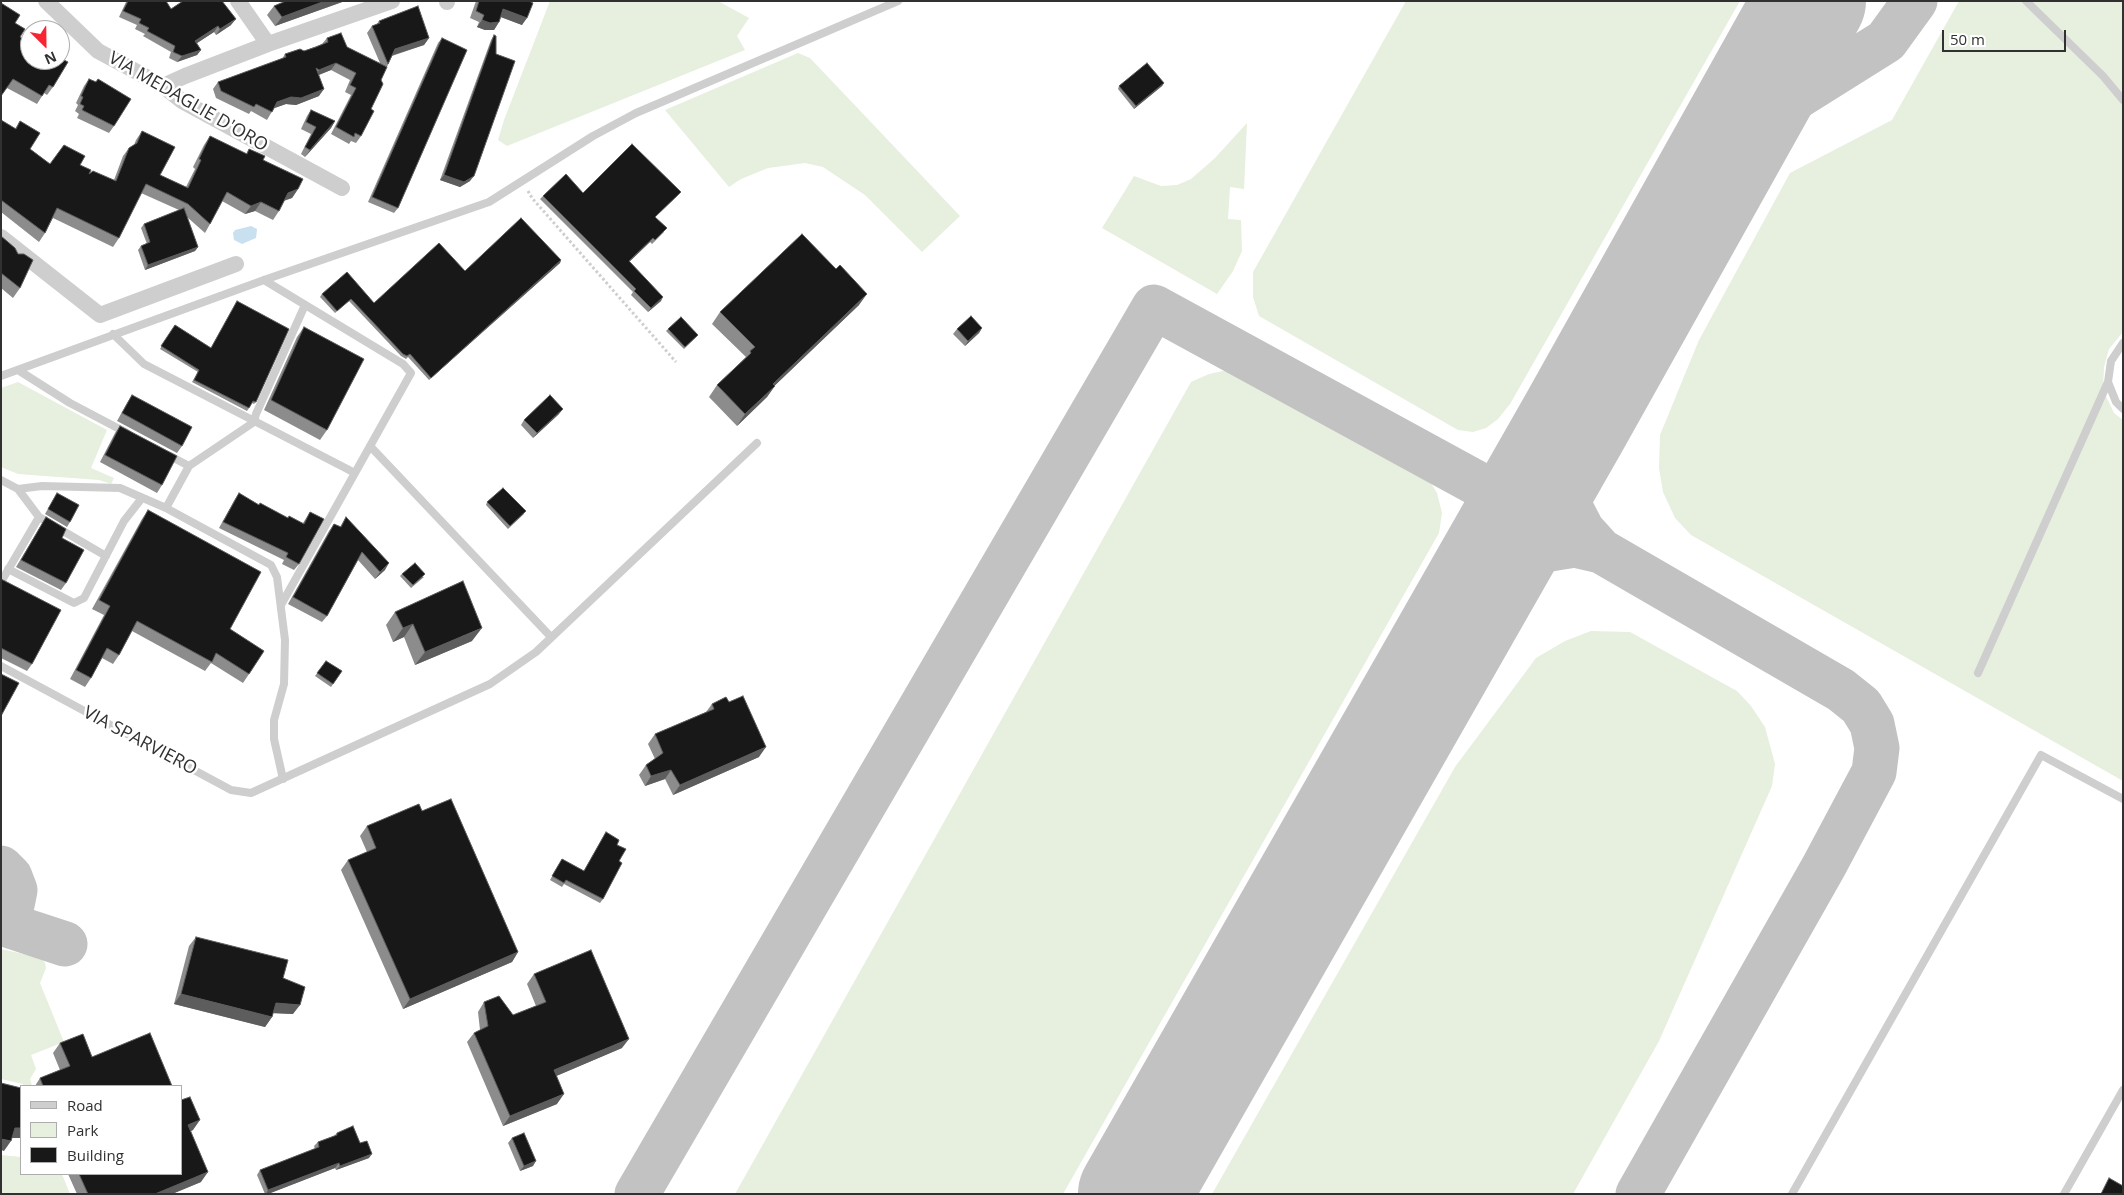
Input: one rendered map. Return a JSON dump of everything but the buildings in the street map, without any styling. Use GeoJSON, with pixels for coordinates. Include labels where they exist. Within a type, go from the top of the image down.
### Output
{"type":"FeatureCollection","features":[{"type":"Feature","properties":{"kind":"street","name":"VIA MEDAGLIE D'ORO"},"geometry":{"type":"LineString","coordinates":[[46,1],[98,51],[163,86],[182,101],[342,188]]}},
{"type":"Feature","properties":{"kind":"street"},"geometry":{"type":"LineString","coordinates":[[238,1],[268,44]]}},
{"type":"Feature","properties":{"kind":"street"},"geometry":{"type":"LineString","coordinates":[[163,86],[268,44],[392,1]]}},
{"type":"Feature","properties":{"kind":"street"},"geometry":{"type":"LineString","coordinates":[[1,237],[100,315],[236,264]]}},
{"type":"Feature","properties":{"kind":"lane"},"geometry":{"type":"LineString","coordinates":[[1,376],[264,280],[489,202],[593,136],[636,113],[898,1]]}},
{"type":"Feature","properties":{"kind":"lane"},"geometry":{"type":"LineString","coordinates":[[2026,1],[2103,76],[2123,100]]}},
{"type":"Feature","properties":{"kind":"lane"},"geometry":{"type":"LineString","coordinates":[[264,280],[403,364],[411,372],[281,605]]}},
{"type":"Feature","properties":{"kind":"lane"},"geometry":{"type":"LineString","coordinates":[[166,508],[189,466],[254,422],[305,305]]}},
{"type":"Feature","properties":{"kind":"lane"},"geometry":{"type":"LineString","coordinates":[[113,334],[144,364],[355,473]]}},
{"type":"Feature","properties":{"kind":"lane"},"geometry":{"type":"LineString","coordinates":[[1978,673],[2108,382],[2111,361],[2123,343]]}},
{"type":"Feature","properties":{"kind":"lane"},"geometry":{"type":"LineString","coordinates":[[18,370],[70,403],[134,437]]}},
{"type":"Feature","properties":{"kind":"lane"},"geometry":{"type":"LineString","coordinates":[[2108,382],[2116,402],[2123,409]]}},
{"type":"Feature","properties":{"kind":"lane","name":"VIA SPARVIERO"},"geometry":{"type":"LineString","coordinates":[[1,666],[231,790],[251,793],[490,684],[536,652],[757,443]]}},
{"type":"Feature","properties":{"kind":"lane"},"geometry":{"type":"LineString","coordinates":[[370,446],[551,638]]}},
{"type":"Feature","properties":{"kind":"lane"},"geometry":{"type":"LineString","coordinates":[[157,449],[189,466]]}},
{"type":"Feature","properties":{"kind":"lane"},"geometry":{"type":"LineString","coordinates":[[1,480],[18,489],[39,517],[106,556]]}},
{"type":"Feature","properties":{"kind":"lane"},"geometry":{"type":"LineString","coordinates":[[18,489],[42,486],[120,488],[166,508],[271,565],[277,577],[285,640],[284,684],[274,720],[274,740],[283,779]]}},
{"type":"Feature","properties":{"kind":"lane"},"geometry":{"type":"LineString","coordinates":[[8,569],[74,603],[84,598],[124,521],[142,498]]}},
{"type":"Feature","properties":{"kind":"lane"},"geometry":{"type":"LineString","coordinates":[[1,582],[39,517]]}},
{"type":"Feature","properties":{"kind":"lane"},"geometry":{"type":"LineString","coordinates":[[1792,1194],[2041,755],[2123,799]]}},
{"type":"Feature","properties":{"kind":"lane"},"geometry":{"type":"LineString","coordinates":[[2064,1194],[2123,1090]]}},
{"type":"Feature","properties":{"kind":"path"},"geometry":{"type":"LineString","coordinates":[[522,190],[527,188],[532,198],[676,362]]}},
{"type":"Feature","properties":{"kind":"green space"},"geometry":{"type":"Polygon","coordinates":[[[550,1],[718,1],[749,18],[737,36],[745,50],[507,146],[498,140],[550,1]]]}},
{"type":"Feature","properties":{"kind":"green space"},"geometry":{"type":"Polygon","coordinates":[[[1406,1],[1740,1],[1510,404],[1498,419],[1486,428],[1473,432],[1458,430],[1259,316],[1253,297],[1253,272],[1406,1]]]}},
{"type":"Feature","properties":{"kind":"green space"},"geometry":{"type":"Polygon","coordinates":[[[1959,1],[2123,1],[2123,332],[2109,349],[2104,367],[2103,390],[2114,413],[2123,420],[2123,781],[1691,535],[1675,518],[1663,492],[1659,468],[1660,435],[1699,340],[1790,173],[1892,120],[1959,1]]]}},
{"type":"Feature","properties":{"kind":"green space"},"geometry":{"type":"Polygon","coordinates":[[[798,53],[810,58],[960,216],[922,252],[865,195],[823,167],[805,163],[768,168],[741,179],[729,187],[665,110],[798,53]]]}},
{"type":"Feature","properties":{"kind":"green space"},"geometry":{"type":"Polygon","coordinates":[[[1247,123],[1244,189],[1230,187],[1228,219],[1241,220],[1242,251],[1233,271],[1217,294],[1102,228],[1134,176],[1161,186],[1177,185],[1191,179],[1215,158],[1247,123]]]}},
{"type":"Feature","properties":{"kind":"green space"},"geometry":{"type":"Polygon","coordinates":[[[1223,371],[1240,373],[1429,480],[1437,493],[1442,513],[1439,533],[1063,1194],[735,1194],[1191,382],[1209,374],[1223,371]]]}},
{"type":"Feature","properties":{"kind":"green space"},"geometry":{"type":"Polygon","coordinates":[[[18,382],[107,430],[91,468],[114,478],[111,484],[99,480],[18,474],[1,467],[1,388],[18,382]]]}},
{"type":"Feature","properties":{"kind":"green space"},"geometry":{"type":"Polygon","coordinates":[[[1591,631],[1630,632],[1737,691],[1751,706],[1765,727],[1775,764],[1772,786],[1659,1041],[1573,1194],[1212,1194],[1455,767],[1536,658],[1565,641],[1591,631]]]}},
{"type":"Feature","properties":{"kind":"green space"},"geometry":{"type":"Polygon","coordinates":[[[1,949],[41,958],[45,963],[46,968],[40,983],[64,1042],[31,1055],[36,1069],[30,1079],[32,1085],[23,1085],[1,1079],[1,949]]]}},
{"type":"Feature","properties":{"kind":"green space"},"geometry":{"type":"Polygon","coordinates":[[[1,1155],[20,1157],[20,1175],[62,1175],[70,1194],[1,1194],[1,1155]]]}},
{"type":"Feature","properties":{"kind":"water"},"geometry":{"type":"Polygon","coordinates":[[[251,226],[257,229],[256,238],[242,244],[234,240],[233,233],[235,230],[251,226]]]}},
{"type":"Feature","properties":{"kind":"taxiway"},"geometry":{"type":"LineString","coordinates":[[1729,144],[1752,125],[1886,41],[1915,1]]}},
{"type":"Feature","properties":{"kind":"taxiway"},"geometry":{"type":"LineString","coordinates":[[637,1194],[1154,307],[1524,509]]}},
{"type":"Feature","properties":{"kind":"taxiway"},"geometry":{"type":"LineString","coordinates":[[1575,421],[1564,455],[1563,476],[1569,505],[1582,530],[1601,551],[1841,690],[1861,706],[1872,724],[1877,748],[1874,772],[1824,866],[1638,1194]]}},
{"type":"Feature","properties":{"kind":"taxiway"},"geometry":{"type":"LineString","coordinates":[[1476,593],[1501,568],[1531,552],[1575,545],[1601,551]]}},
{"type":"Feature","properties":{"kind":"taxiway"},"geometry":{"type":"LineString","coordinates":[[1,868],[10,877],[15,890],[12,905],[1,915]]}},
{"type":"Feature","properties":{"kind":"taxiway"},"geometry":{"type":"LineString","coordinates":[[1,923],[65,944]]}},
{"type":"Feature","properties":{"kind":"runway"},"geometry":{"type":"LineString","coordinates":[[1134,1194],[1575,421],[1810,1]]}}]}
